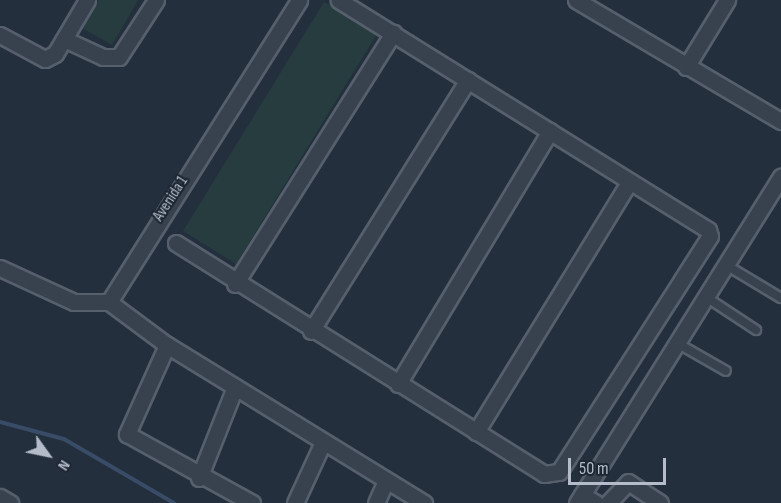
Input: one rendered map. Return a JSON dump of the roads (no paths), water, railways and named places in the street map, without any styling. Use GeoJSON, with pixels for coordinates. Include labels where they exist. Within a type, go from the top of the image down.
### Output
{"type":"FeatureCollection","features":[{"type":"Feature","properties":{"kind":"street"},"geometry":{"type":"LineString","coordinates":[[0,35],[45,59],[64,39],[87,0]]}},
{"type":"Feature","properties":{"kind":"street"},"geometry":{"type":"LineString","coordinates":[[64,39],[103,57],[119,57],[156,0]]}},
{"type":"Feature","properties":{"kind":"street","name":"Avenida 1"},"geometry":{"type":"LineString","coordinates":[[109,302],[299,0]]}},
{"type":"Feature","properties":{"kind":"street"},"geometry":{"type":"LineString","coordinates":[[176,243],[235,284],[544,474],[559,472],[710,236],[704,223],[630,181],[339,0]]}},
{"type":"Feature","properties":{"kind":"street"},"geometry":{"type":"LineString","coordinates":[[576,0],[600,6],[686,67],[781,121]]}},
{"type":"Feature","properties":{"kind":"street"},"geometry":{"type":"LineString","coordinates":[[686,67],[728,0]]}},
{"type":"Feature","properties":{"kind":"street"},"geometry":{"type":"LineString","coordinates":[[235,284],[393,33]]}},
{"type":"Feature","properties":{"kind":"street"},"geometry":{"type":"LineString","coordinates":[[311,331],[468,80]]}},
{"type":"Feature","properties":{"kind":"street"},"geometry":{"type":"LineString","coordinates":[[398,384],[550,131]]}},
{"type":"Feature","properties":{"kind":"street"},"geometry":{"type":"LineString","coordinates":[[596,503],[579,499],[781,176]]}},
{"type":"Feature","properties":{"kind":"street"},"geometry":{"type":"LineString","coordinates":[[476,432],[630,181]]}},
{"type":"Feature","properties":{"kind":"street"},"geometry":{"type":"LineString","coordinates":[[0,268],[74,303],[109,302],[167,345],[424,503]]}},
{"type":"Feature","properties":{"kind":"street"},"geometry":{"type":"LineString","coordinates":[[167,345],[127,434],[199,478],[252,503]]}},
{"type":"Feature","properties":{"kind":"street"},"geometry":{"type":"LineString","coordinates":[[199,478],[235,387]]}},
{"type":"Feature","properties":{"kind":"street"},"geometry":{"type":"LineString","coordinates":[[295,503],[323,442]]}},
{"type":"Feature","properties":{"kind":"street"},"geometry":{"type":"LineString","coordinates":[[375,503],[386,481]]}},
{"type":"Feature","properties":{"kind":"street"},"geometry":{"type":"LineString","coordinates":[[608,503],[628,482],[660,503]]}},
{"type":"Feature","properties":{"kind":"street"},"geometry":{"type":"LineString","coordinates":[[0,497],[10,503]]}},
{"type":"Feature","properties":{"kind":"lane"},"geometry":{"type":"LineString","coordinates":[[726,265],[781,298]]}},
{"type":"Feature","properties":{"kind":"lane"},"geometry":{"type":"LineString","coordinates":[[706,297],[756,330]]}},
{"type":"Feature","properties":{"kind":"lane"},"geometry":{"type":"LineString","coordinates":[[677,343],[726,371]]}},
{"type":"Feature","properties":{"kind":"waterway"},"geometry":{"type":"LineString","coordinates":[[0,422],[64,439],[174,503]]}}]}
